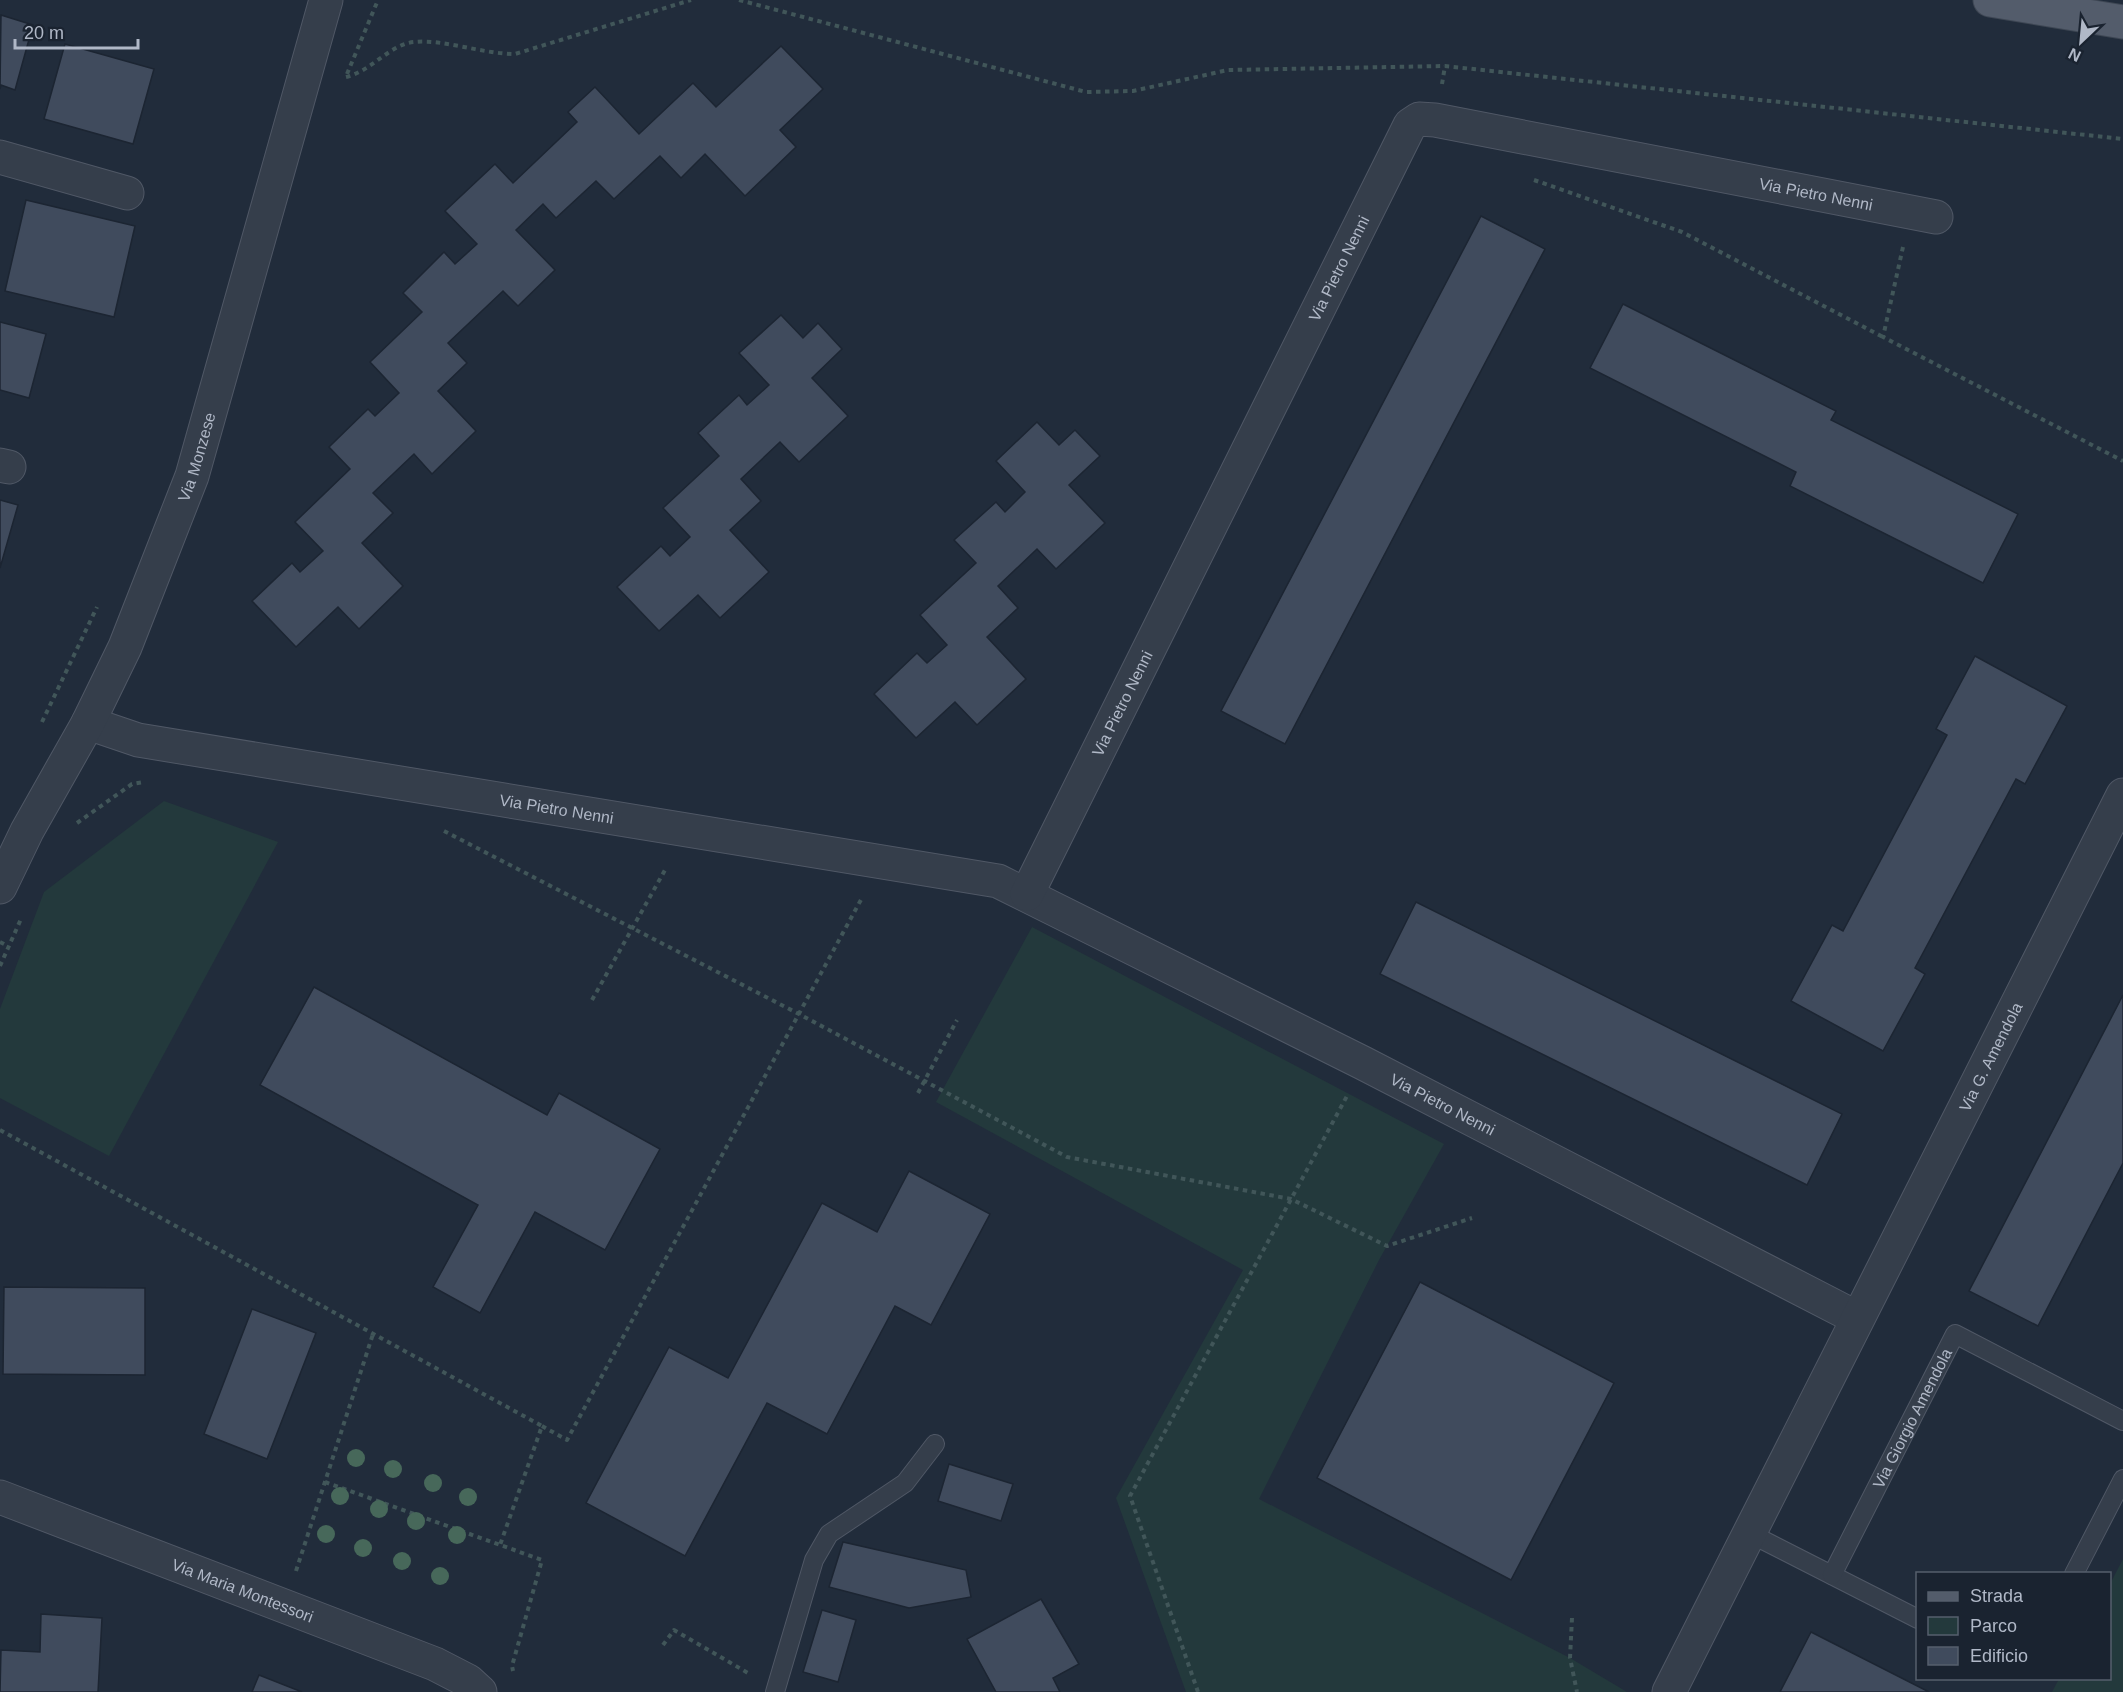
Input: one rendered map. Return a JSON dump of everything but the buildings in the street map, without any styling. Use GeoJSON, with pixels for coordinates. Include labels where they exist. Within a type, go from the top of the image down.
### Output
{"type":"FeatureCollection","features":[{"type":"Feature","properties":{"kind":"main road"},"geometry":{"type":"LineString","coordinates":[[1990,0],[2123,22]]}},
{"type":"Feature","properties":{"kind":"street","name":"Via Monzese"},"geometry":{"type":"LineString","coordinates":[[0,887],[51,784],[88,723],[125,647],[192,476],[326,0]]}},
{"type":"Feature","properties":{"kind":"street","name":"Via Pietro Nenni"},"geometry":{"type":"LineString","coordinates":[[1027,894],[1410,125],[1419,119],[1436,120],[1923,214]]}},
{"type":"Feature","properties":{"kind":"street"},"geometry":{"type":"LineString","coordinates":[[0,157],[127,194]]}},
{"type":"Feature","properties":{"kind":"street","name":"Via Pietro Nenni"},"geometry":{"type":"LineString","coordinates":[[88,723],[138,740],[972,875],[999,882],[1353,1058],[1857,1318]]}},
{"type":"Feature","properties":{"kind":"street","name":"Via G. Amendola"},"geometry":{"type":"LineString","coordinates":[[1857,1318],[2123,795]]}},
{"type":"Feature","properties":{"kind":"street"},"geometry":{"type":"LineString","coordinates":[[1669,1692],[1857,1318]]}},
{"type":"Feature","properties":{"kind":"street","name":"Via Maria Montessori"},"geometry":{"type":"LineString","coordinates":[[0,1497],[435,1664],[468,1681],[480,1692]]}},
{"type":"Feature","properties":{"kind":"lane","name":"Via Giorgio Amendola"},"geometry":{"type":"LineString","coordinates":[[1832,1575],[1955,1334],[2123,1421]]}},
{"type":"Feature","properties":{"kind":"lane"},"geometry":{"type":"LineString","coordinates":[[775,1691],[814,1560],[829,1534],[905,1483],[935,1444]]}},
{"type":"Feature","properties":{"kind":"lane"},"geometry":{"type":"LineString","coordinates":[[2075,1572],[2123,1479]]}},
{"type":"Feature","properties":{"kind":"lane"},"geometry":{"type":"LineString","coordinates":[[1749,1533],[1916,1618]]}},
{"type":"Feature","properties":{"kind":"path"},"geometry":{"type":"LineString","coordinates":[[378,0],[346,77],[370,68],[398,47],[414,42],[493,54],[516,54],[691,0]]}},
{"type":"Feature","properties":{"kind":"path"},"geometry":{"type":"LineString","coordinates":[[1532,180],[1682,232],[2123,461]]}},
{"type":"Feature","properties":{"kind":"path"},"geometry":{"type":"LineString","coordinates":[[1883,337],[1923,214]]}},
{"type":"Feature","properties":{"kind":"path"},"geometry":{"type":"LineString","coordinates":[[39,728],[101,600]]}},
{"type":"Feature","properties":{"kind":"path"},"geometry":{"type":"LineString","coordinates":[[75,824],[104,801],[132,784],[156,779],[163,744]]}},
{"type":"Feature","properties":{"kind":"path"},"geometry":{"type":"LineString","coordinates":[[421,785],[430,824],[798,1014],[1067,1157],[1291,1199],[1387,1246],[1472,1218]]}},
{"type":"Feature","properties":{"kind":"path"},"geometry":{"type":"LineString","coordinates":[[0,1130],[567,1440],[882,861]]}},
{"type":"Feature","properties":{"kind":"path"},"geometry":{"type":"LineString","coordinates":[[592,1000],[665,870]]}},
{"type":"Feature","properties":{"kind":"path"},"geometry":{"type":"LineString","coordinates":[[0,966],[22,917]]}},
{"type":"Feature","properties":{"kind":"path"},"geometry":{"type":"LineString","coordinates":[[0,942],[8,946]]}},
{"type":"Feature","properties":{"kind":"path"},"geometry":{"type":"LineString","coordinates":[[918,1093],[957,1020]]}},
{"type":"Feature","properties":{"kind":"path"},"geometry":{"type":"LineString","coordinates":[[1198,1692],[1131,1496],[1348,1093]]}},
{"type":"Feature","properties":{"kind":"path"},"geometry":{"type":"LineString","coordinates":[[284,1606],[373,1334]]}},
{"type":"Feature","properties":{"kind":"path"},"geometry":{"type":"LineString","coordinates":[[500,1545],[542,1426]]}},
{"type":"Feature","properties":{"kind":"path"},"geometry":{"type":"LineString","coordinates":[[325,1482],[542,1560],[512,1666],[514,1677]]}},
{"type":"Feature","properties":{"kind":"path"},"geometry":{"type":"LineString","coordinates":[[1572,1618],[1570,1658],[1577,1692]]}},
{"type":"Feature","properties":{"kind":"path"},"geometry":{"type":"LineString","coordinates":[[663,1645],[674,1630],[775,1691]]}},
{"type":"Feature","properties":{"kind":"green space"},"geometry":{"type":"Polygon","coordinates":[[[164,801],[278,842],[109,1156],[0,1098],[0,1009],[44,892],[164,801]]]}},
{"type":"Feature","properties":{"kind":"green space"},"geometry":{"type":"Polygon","coordinates":[[[1032,927],[1444,1144],[1379,1260],[1259,1499],[1570,1658],[1627,1692],[1186,1692],[1116,1498],[1243,1270],[936,1102],[1032,927]]]}},
{"type":"Feature","properties":{"kind":"green space"},"geometry":{"type":"Polygon","coordinates":[[[2123,1559],[2123,1692],[2052,1692],[2058,1680],[2111,1680],[2111,1582],[2123,1559]]]}}]}
